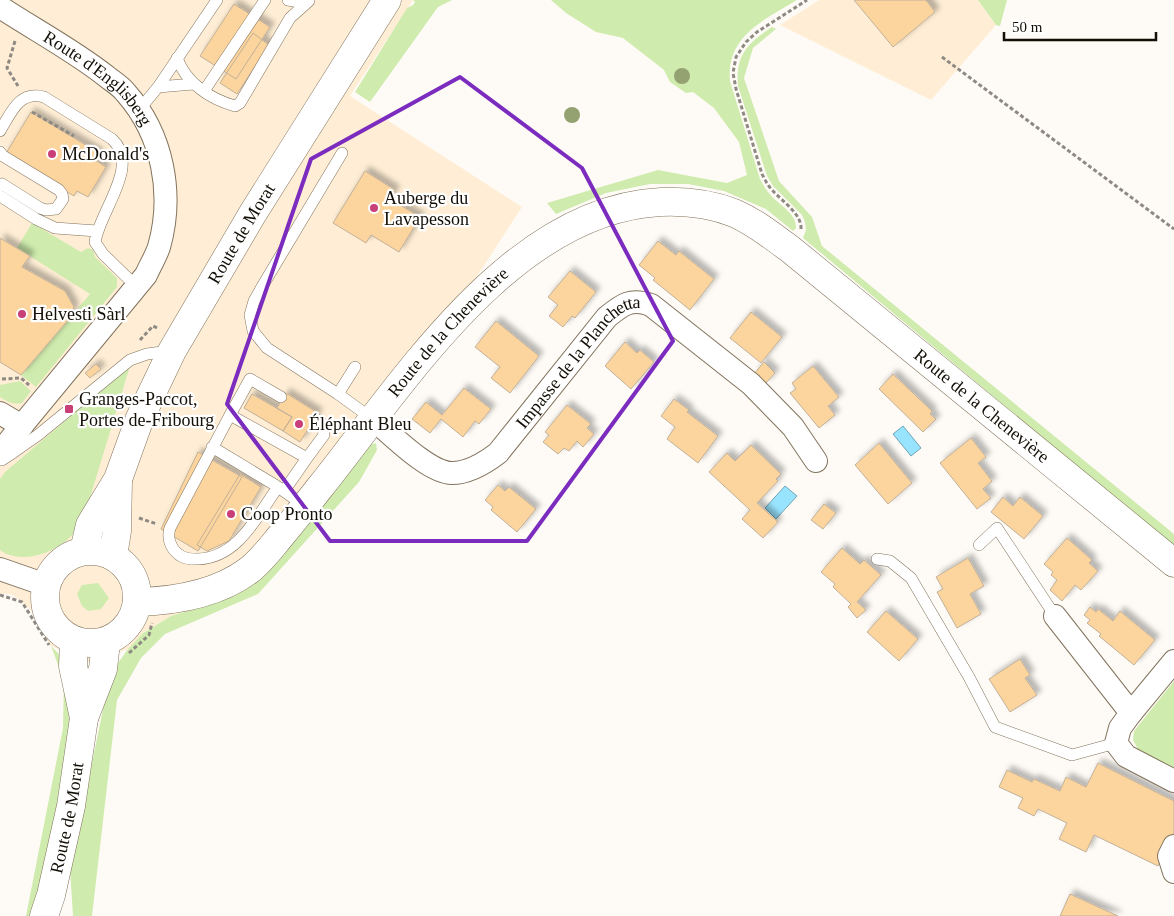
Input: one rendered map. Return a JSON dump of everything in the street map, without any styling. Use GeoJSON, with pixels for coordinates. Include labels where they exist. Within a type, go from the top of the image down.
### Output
{"type":"FeatureCollection","features":[{"type":"Feature","properties":{"kind":"main road","name":"Route de Morat"},"geometry":{"type":"LineString","coordinates":[[84,551],[90,525],[118,479],[140,418],[172,351],[253,213],[387,0]]}},
{"type":"Feature","properties":{"kind":"main road","name":"Route de la Chenevière"},"geometry":{"type":"LineString","coordinates":[[137,602],[158,602],[210,590],[228,583],[248,571],[263,557],[289,495],[374,420],[434,341],[482,292],[525,256],[586,219],[612,210],[649,202],[689,202],[711,206],[760,226],[1174,563]]}},
{"type":"Feature","properties":{"kind":"main road","name":"Route de Morat"},"geometry":{"type":"LineString","coordinates":[[113,556],[117,531],[118,479]]}},
{"type":"Feature","properties":{"kind":"main road"},"geometry":{"type":"LineString","coordinates":[[84,551],[99,551],[113,556],[124,564],[132,575],[136,588],[137,602],[131,621],[124,629],[106,642],[63,645],[63,634],[53,624],[47,612],[44,598],[46,585],[52,572],[60,562],[71,555],[84,551]]}},
{"type":"Feature","properties":{"kind":"main road","name":"Route de Morat"},"geometry":{"type":"LineString","coordinates":[[44,916],[55,880],[71,806],[84,718],[103,670],[106,642]]}},
{"type":"Feature","properties":{"kind":"main road","name":"Route de Morat"},"geometry":{"type":"LineString","coordinates":[[63,645],[73,666],[84,718]]}},
{"type":"Feature","properties":{"kind":"street","name":"Route d'Englisberg"},"geometry":{"type":"LineString","coordinates":[[0,7],[90,64],[126,92],[148,121],[160,151],[165,182],[165,217],[158,249],[146,274],[0,452]]}},
{"type":"Feature","properties":{"kind":"street","name":"Impasse de la Planchetta"},"geometry":{"type":"LineString","coordinates":[[374,420],[426,464],[451,473],[467,470],[486,462],[498,453],[607,317],[619,307],[630,302],[641,302],[651,305],[751,384],[793,427],[816,461]]}},
{"type":"Feature","properties":{"kind":"street"},"geometry":{"type":"LineString","coordinates":[[0,413],[22,426]]}},
{"type":"Feature","properties":{"kind":"street"},"geometry":{"type":"LineString","coordinates":[[0,569],[46,585]]}},
{"type":"Feature","properties":{"kind":"street"},"geometry":{"type":"LineString","coordinates":[[1055,616],[1130,713]]}},
{"type":"Feature","properties":{"kind":"street"},"geometry":{"type":"LineString","coordinates":[[1174,661],[1130,713],[1120,728],[1116,743],[1126,756],[1174,781]]}},
{"type":"Feature","properties":{"kind":"street"},"geometry":{"type":"LineString","coordinates":[[1174,846],[1169,856],[1174,872]]}},
{"type":"Feature","properties":{"kind":"lane"},"geometry":{"type":"LineString","coordinates":[[139,110],[158,87],[217,0]]}},
{"type":"Feature","properties":{"kind":"lane"},"geometry":{"type":"LineString","coordinates":[[204,91],[265,0]]}},
{"type":"Feature","properties":{"kind":"lane"},"geometry":{"type":"LineString","coordinates":[[288,0],[310,1]]}},
{"type":"Feature","properties":{"kind":"lane"},"geometry":{"type":"LineString","coordinates":[[177,58],[180,66],[193,84],[223,103],[235,106],[240,103],[290,18],[310,1]]}},
{"type":"Feature","properties":{"kind":"lane"},"geometry":{"type":"LineString","coordinates":[[158,87],[193,84]]}},
{"type":"Feature","properties":{"kind":"lane"},"geometry":{"type":"LineString","coordinates":[[0,131],[17,104],[28,97],[37,95],[44,97],[112,139],[118,146],[122,164],[121,177],[97,231],[95,242],[97,247],[137,287]]}},
{"type":"Feature","properties":{"kind":"lane"},"geometry":{"type":"LineString","coordinates":[[0,152],[3,156],[59,190],[63,198],[56,209],[46,210],[2,184],[0,186]]}},
{"type":"Feature","properties":{"kind":"lane"},"geometry":{"type":"LineString","coordinates":[[342,153],[263,285],[254,301],[250,315],[253,331],[267,348],[374,420]]}},
{"type":"Feature","properties":{"kind":"lane"},"geometry":{"type":"LineString","coordinates":[[0,196],[36,219],[55,228],[97,231]]}},
{"type":"Feature","properties":{"kind":"lane"},"geometry":{"type":"LineString","coordinates":[[0,460],[38,435],[130,360],[147,354],[172,351]]}},
{"type":"Feature","properties":{"kind":"lane"},"geometry":{"type":"LineString","coordinates":[[338,394],[355,367]]}},
{"type":"Feature","properties":{"kind":"lane"},"geometry":{"type":"LineString","coordinates":[[281,397],[250,379],[212,447],[169,532],[172,549],[182,558],[210,559],[227,551],[289,495],[306,458],[324,435],[323,424],[316,419]]}},
{"type":"Feature","properties":{"kind":"lane"},"geometry":{"type":"LineString","coordinates":[[230,414],[306,458]]}},
{"type":"Feature","properties":{"kind":"lane"},"geometry":{"type":"LineString","coordinates":[[212,447],[289,495]]}},
{"type":"Feature","properties":{"kind":"lane"},"geometry":{"type":"LineString","coordinates":[[979,544],[997,528],[1055,616]]}},
{"type":"Feature","properties":{"kind":"lane"},"geometry":{"type":"LineString","coordinates":[[877,559],[890,561],[911,578],[969,677],[995,727],[1072,755],[1116,743]]}},
{"type":"Feature","properties":{"kind":"path"},"geometry":{"type":"LineString","coordinates":[[790,249],[801,230],[801,224],[799,218],[767,184],[762,174],[736,89],[733,73],[736,56],[746,42],[757,32],[807,0]]}},
{"type":"Feature","properties":{"kind":"path"},"geometry":{"type":"LineString","coordinates":[[17,34],[8,68],[20,89]]}},
{"type":"Feature","properties":{"kind":"path"},"geometry":{"type":"LineString","coordinates":[[942,57],[1174,229]]}},
{"type":"Feature","properties":{"kind":"path"},"geometry":{"type":"LineString","coordinates":[[17,104],[82,141]]}},
{"type":"Feature","properties":{"kind":"path"},"geometry":{"type":"LineString","coordinates":[[2,379],[21,378],[24,380]]}},
{"type":"Feature","properties":{"kind":"path"},"geometry":{"type":"LineString","coordinates":[[0,595],[22,602],[63,645]]}},
{"type":"Feature","properties":{"kind":"highlighted area"},"geometry":{"type":"Polygon","coordinates":[[[460,77],[582,168],[673,341],[527,541],[330,541],[227,404],[311,159],[460,77]]]}},
{"type":"Feature","properties":{"kind":"shaded area"},"geometry":{"type":"Polygon","coordinates":[[[0,0],[413,0],[350,96],[522,207],[376,432],[244,589],[226,599],[171,616],[144,632],[128,649],[90,663],[51,646],[30,609],[13,595],[0,593],[0,0]]]}},
{"type":"Feature","properties":{"kind":"shaded area"},"geometry":{"type":"Polygon","coordinates":[[[819,0],[978,0],[996,25],[931,100],[780,25],[819,0]]]}},
{"type":"Feature","properties":{"kind":"green space"},"geometry":{"type":"Polygon","coordinates":[[[413,0],[452,0],[438,7],[370,102],[355,92],[407,8],[415,2],[413,0]]]}},
{"type":"Feature","properties":{"kind":"green space"},"geometry":{"type":"Polygon","coordinates":[[[551,0],[797,0],[750,31],[734,52],[730,65],[730,81],[760,179],[772,197],[790,213],[796,228],[793,231],[766,209],[724,191],[688,184],[650,184],[606,193],[556,214],[547,203],[658,170],[727,183],[747,175],[739,142],[714,108],[693,92],[686,93],[670,82],[664,70],[623,38],[596,32],[566,13],[551,0]]]}},
{"type":"Feature","properties":{"kind":"green space"},"geometry":{"type":"Polygon","coordinates":[[[978,0],[1007,0],[1000,26],[996,25],[978,0]]]}},
{"type":"Feature","properties":{"kind":"green space"},"geometry":{"type":"Polygon","coordinates":[[[772,27],[776,29],[753,48],[744,78],[779,181],[812,217],[822,246],[1174,534],[1174,547],[803,238],[806,230],[802,215],[773,186],[767,176],[738,86],[739,66],[745,51],[756,39],[772,27]]]}},
{"type":"Feature","properties":{"kind":"green space"},"geometry":{"type":"Polygon","coordinates":[[[32,223],[81,252],[88,248],[93,250],[95,257],[117,278],[117,287],[36,387],[21,375],[90,294],[17,248],[32,223]]]}},
{"type":"Feature","properties":{"kind":"green space"},"geometry":{"type":"Polygon","coordinates":[[[130,366],[82,524],[66,541],[43,554],[25,557],[8,554],[0,550],[0,479],[5,472],[130,366]]]}},
{"type":"Feature","properties":{"kind":"green space"},"geometry":{"type":"Polygon","coordinates":[[[20,381],[31,391],[22,403],[11,403],[0,397],[0,385],[20,381]]]}},
{"type":"Feature","properties":{"kind":"green space"},"geometry":{"type":"Polygon","coordinates":[[[376,443],[377,450],[359,482],[258,594],[165,634],[141,658],[117,700],[92,916],[73,916],[70,869],[106,695],[116,666],[143,633],[171,616],[226,599],[244,589],[365,446],[376,443]]]}},
{"type":"Feature","properties":{"kind":"green space"},"geometry":{"type":"Polygon","coordinates":[[[98,583],[109,598],[101,609],[88,611],[82,606],[77,594],[82,585],[98,583]]]}},
{"type":"Feature","properties":{"kind":"green space"},"geometry":{"type":"Polygon","coordinates":[[[51,646],[65,660],[71,682],[70,728],[56,820],[32,916],[26,916],[63,728],[64,681],[51,646]]]}},
{"type":"Feature","properties":{"kind":"green space"},"geometry":{"type":"Polygon","coordinates":[[[1174,681],[1174,770],[1140,753],[1133,740],[1134,731],[1174,681]]]}},
{"type":"Feature","properties":{"kind":"water"},"geometry":{"type":"Polygon","coordinates":[[[903,426],[921,448],[911,456],[893,434],[903,426]]]}},
{"type":"Feature","properties":{"kind":"water"},"geometry":{"type":"Polygon","coordinates":[[[785,486],[797,496],[776,519],[765,508],[785,486]]]}},
{"type":"Feature","properties":{"kind":"building"},"geometry":{"type":"Polygon","coordinates":[[[854,0],[926,0],[935,12],[893,47],[854,0]]]}},
{"type":"Feature","properties":{"kind":"building"},"geometry":{"type":"Polygon","coordinates":[[[234,4],[270,27],[236,79],[200,56],[234,4]]]}},
{"type":"Feature","properties":{"kind":"building"},"geometry":{"type":"Polygon","coordinates":[[[253,33],[269,45],[237,94],[220,83],[253,33]]]}},
{"type":"Feature","properties":{"kind":"building","name":"McDonald's"},"geometry":{"type":"Polygon","coordinates":[[[31,112],[99,153],[95,160],[106,167],[88,197],[77,191],[74,196],[5,155],[31,112]]]}},
{"type":"Feature","properties":{"kind":"building","name":"Auberge du Lavapesson"},"geometry":{"type":"Polygon","coordinates":[[[365,171],[395,190],[390,199],[420,217],[399,252],[371,235],[366,243],[333,223],[365,171]]]}},
{"type":"Feature","properties":{"kind":"building"},"geometry":{"type":"Polygon","coordinates":[[[0,238],[30,256],[22,267],[65,291],[74,307],[70,318],[21,375],[0,362],[0,238]]]}},
{"type":"Feature","properties":{"kind":"building"},"geometry":{"type":"Polygon","coordinates":[[[658,241],[676,255],[679,251],[714,279],[690,310],[653,280],[655,278],[639,265],[658,241]]]}},
{"type":"Feature","properties":{"kind":"building"},"geometry":{"type":"Polygon","coordinates":[[[570,271],[596,292],[575,318],[572,316],[563,327],[549,316],[558,305],[548,297],[570,271]]]}},
{"type":"Feature","properties":{"kind":"building"},"geometry":{"type":"Polygon","coordinates":[[[751,312],[782,337],[761,363],[730,338],[751,312]]]}},
{"type":"Feature","properties":{"kind":"building"},"geometry":{"type":"Polygon","coordinates":[[[496,321],[539,356],[510,393],[491,378],[500,367],[475,347],[496,321]]]}},
{"type":"Feature","properties":{"kind":"building"},"geometry":{"type":"Polygon","coordinates":[[[625,342],[637,353],[640,350],[654,362],[631,389],[605,366],[625,342]]]}},
{"type":"Feature","properties":{"kind":"building"},"geometry":{"type":"Polygon","coordinates":[[[764,362],[775,373],[765,384],[754,374],[764,362]]]}},
{"type":"Feature","properties":{"kind":"building"},"geometry":{"type":"Polygon","coordinates":[[[96,364],[101,369],[90,378],[85,373],[96,364]]]}},
{"type":"Feature","properties":{"kind":"building"},"geometry":{"type":"Polygon","coordinates":[[[813,366],[839,397],[828,406],[835,415],[819,428],[790,393],[796,389],[792,383],[813,366]]]}},
{"type":"Feature","properties":{"kind":"building"},"geometry":{"type":"Polygon","coordinates":[[[893,374],[932,411],[930,414],[936,419],[923,432],[879,389],[893,374]]]}},
{"type":"Feature","properties":{"kind":"building"},"geometry":{"type":"Polygon","coordinates":[[[464,388],[491,409],[479,424],[475,421],[463,437],[441,419],[430,433],[412,419],[426,402],[442,415],[464,388]]]}},
{"type":"Feature","properties":{"kind":"building","name":"Éléphant Bleu"},"geometry":{"type":"Polygon","coordinates":[[[286,393],[318,413],[300,442],[283,431],[292,417],[277,408],[286,393]]]}},
{"type":"Feature","properties":{"kind":"building"},"geometry":{"type":"Polygon","coordinates":[[[252,394],[292,417],[283,431],[244,408],[252,394]]]}},
{"type":"Feature","properties":{"kind":"building"},"geometry":{"type":"Polygon","coordinates":[[[674,399],[689,410],[687,412],[718,436],[698,463],[667,439],[675,427],[661,416],[674,399]]]}},
{"type":"Feature","properties":{"kind":"building"},"geometry":{"type":"Polygon","coordinates":[[[567,405],[591,424],[587,428],[594,434],[583,447],[577,441],[569,451],[564,448],[558,454],[543,442],[549,435],[545,432],[567,405]]]}},
{"type":"Feature","properties":{"kind":"building"},"geometry":{"type":"Polygon","coordinates":[[[971,438],[986,457],[978,463],[992,481],[983,489],[991,498],[977,509],[940,463],[971,438]]]}},
{"type":"Feature","properties":{"kind":"building"},"geometry":{"type":"Polygon","coordinates":[[[879,443],[912,483],[888,504],[855,465],[879,443]]]}},
{"type":"Feature","properties":{"kind":"building"},"geometry":{"type":"Polygon","coordinates":[[[751,445],[781,474],[776,479],[778,481],[757,503],[778,522],[763,538],[742,519],[750,510],[709,472],[727,453],[735,461],[751,445]]]}},
{"type":"Feature","properties":{"kind":"building"},"geometry":{"type":"Polygon","coordinates":[[[198,452],[242,477],[198,551],[161,529],[198,452]]]}},
{"type":"Feature","properties":{"kind":"building","name":"Coop Pronto"},"geometry":{"type":"Polygon","coordinates":[[[240,474],[261,487],[229,541],[207,551],[197,545],[240,474]]]}},
{"type":"Feature","properties":{"kind":"building"},"geometry":{"type":"Polygon","coordinates":[[[498,485],[505,491],[509,487],[536,509],[517,532],[491,510],[493,507],[485,500],[498,485]]]}},
{"type":"Feature","properties":{"kind":"building"},"geometry":{"type":"Polygon","coordinates":[[[1003,497],[1013,506],[1020,497],[1043,516],[1024,539],[991,512],[1003,497]]]}},
{"type":"Feature","properties":{"kind":"building"},"geometry":{"type":"Polygon","coordinates":[[[824,504],[836,513],[823,529],[811,520],[824,504]]]}},
{"type":"Feature","properties":{"kind":"building"},"geometry":{"type":"Polygon","coordinates":[[[1067,538],[1092,560],[1089,563],[1098,571],[1081,590],[1075,585],[1062,601],[1050,590],[1057,580],[1051,575],[1053,572],[1044,564],[1067,538]]]}},
{"type":"Feature","properties":{"kind":"building"},"geometry":{"type":"Polygon","coordinates":[[[842,548],[860,564],[864,560],[881,575],[857,602],[866,610],[857,618],[848,607],[851,604],[833,587],[835,584],[821,572],[842,548]]]}},
{"type":"Feature","properties":{"kind":"building"},"geometry":{"type":"Polygon","coordinates":[[[968,558],[984,586],[970,594],[981,614],[957,628],[937,592],[943,589],[936,577],[968,558]]]}},
{"type":"Feature","properties":{"kind":"building"},"geometry":{"type":"Polygon","coordinates":[[[1090,607],[1096,612],[1098,609],[1113,621],[1120,611],[1155,640],[1134,665],[1099,636],[1101,634],[1087,623],[1090,620],[1084,615],[1090,607]]]}},
{"type":"Feature","properties":{"kind":"building"},"geometry":{"type":"Polygon","coordinates":[[[886,611],[918,639],[899,661],[867,632],[886,611]]]}},
{"type":"Feature","properties":{"kind":"building"},"geometry":{"type":"Polygon","coordinates":[[[1020,659],[1030,675],[1025,678],[1037,695],[1010,712],[989,679],[1020,659]]]}},
{"type":"Feature","properties":{"kind":"building"},"geometry":{"type":"Polygon","coordinates":[[[1098,763],[1174,801],[1174,834],[1158,866],[1094,835],[1086,852],[1059,839],[1067,823],[1038,809],[1034,816],[1018,808],[1023,798],[999,787],[1007,770],[1032,782],[1034,779],[1060,791],[1066,777],[1086,787],[1098,763]]]}},
{"type":"Feature","properties":{"kind":"building"},"geometry":{"type":"Polygon","coordinates":[[[1070,894],[1118,916],[1060,916],[1070,894]]]}},
{"type":"Feature","properties":{"kind":"place","name":"McDonald's"},"geometry":{"type":"Point","coordinates":[52,154]}},
{"type":"Feature","properties":{"kind":"place","name":"Auberge du Lavapesson"},"geometry":{"type":"Point","coordinates":[374,208]}},
{"type":"Feature","properties":{"kind":"place","name":"Helvesti Sàrl"},"geometry":{"type":"Point","coordinates":[22,314]}},
{"type":"Feature","properties":{"kind":"place","name":"Granges-Paccot, Portes de-Fribourg"},"geometry":{"type":"Point","coordinates":[69,409]}},
{"type":"Feature","properties":{"kind":"place","name":"Éléphant Bleu"},"geometry":{"type":"Point","coordinates":[299,424]}},
{"type":"Feature","properties":{"kind":"place","name":"Coop Pronto"},"geometry":{"type":"Point","coordinates":[231,514]}}]}
